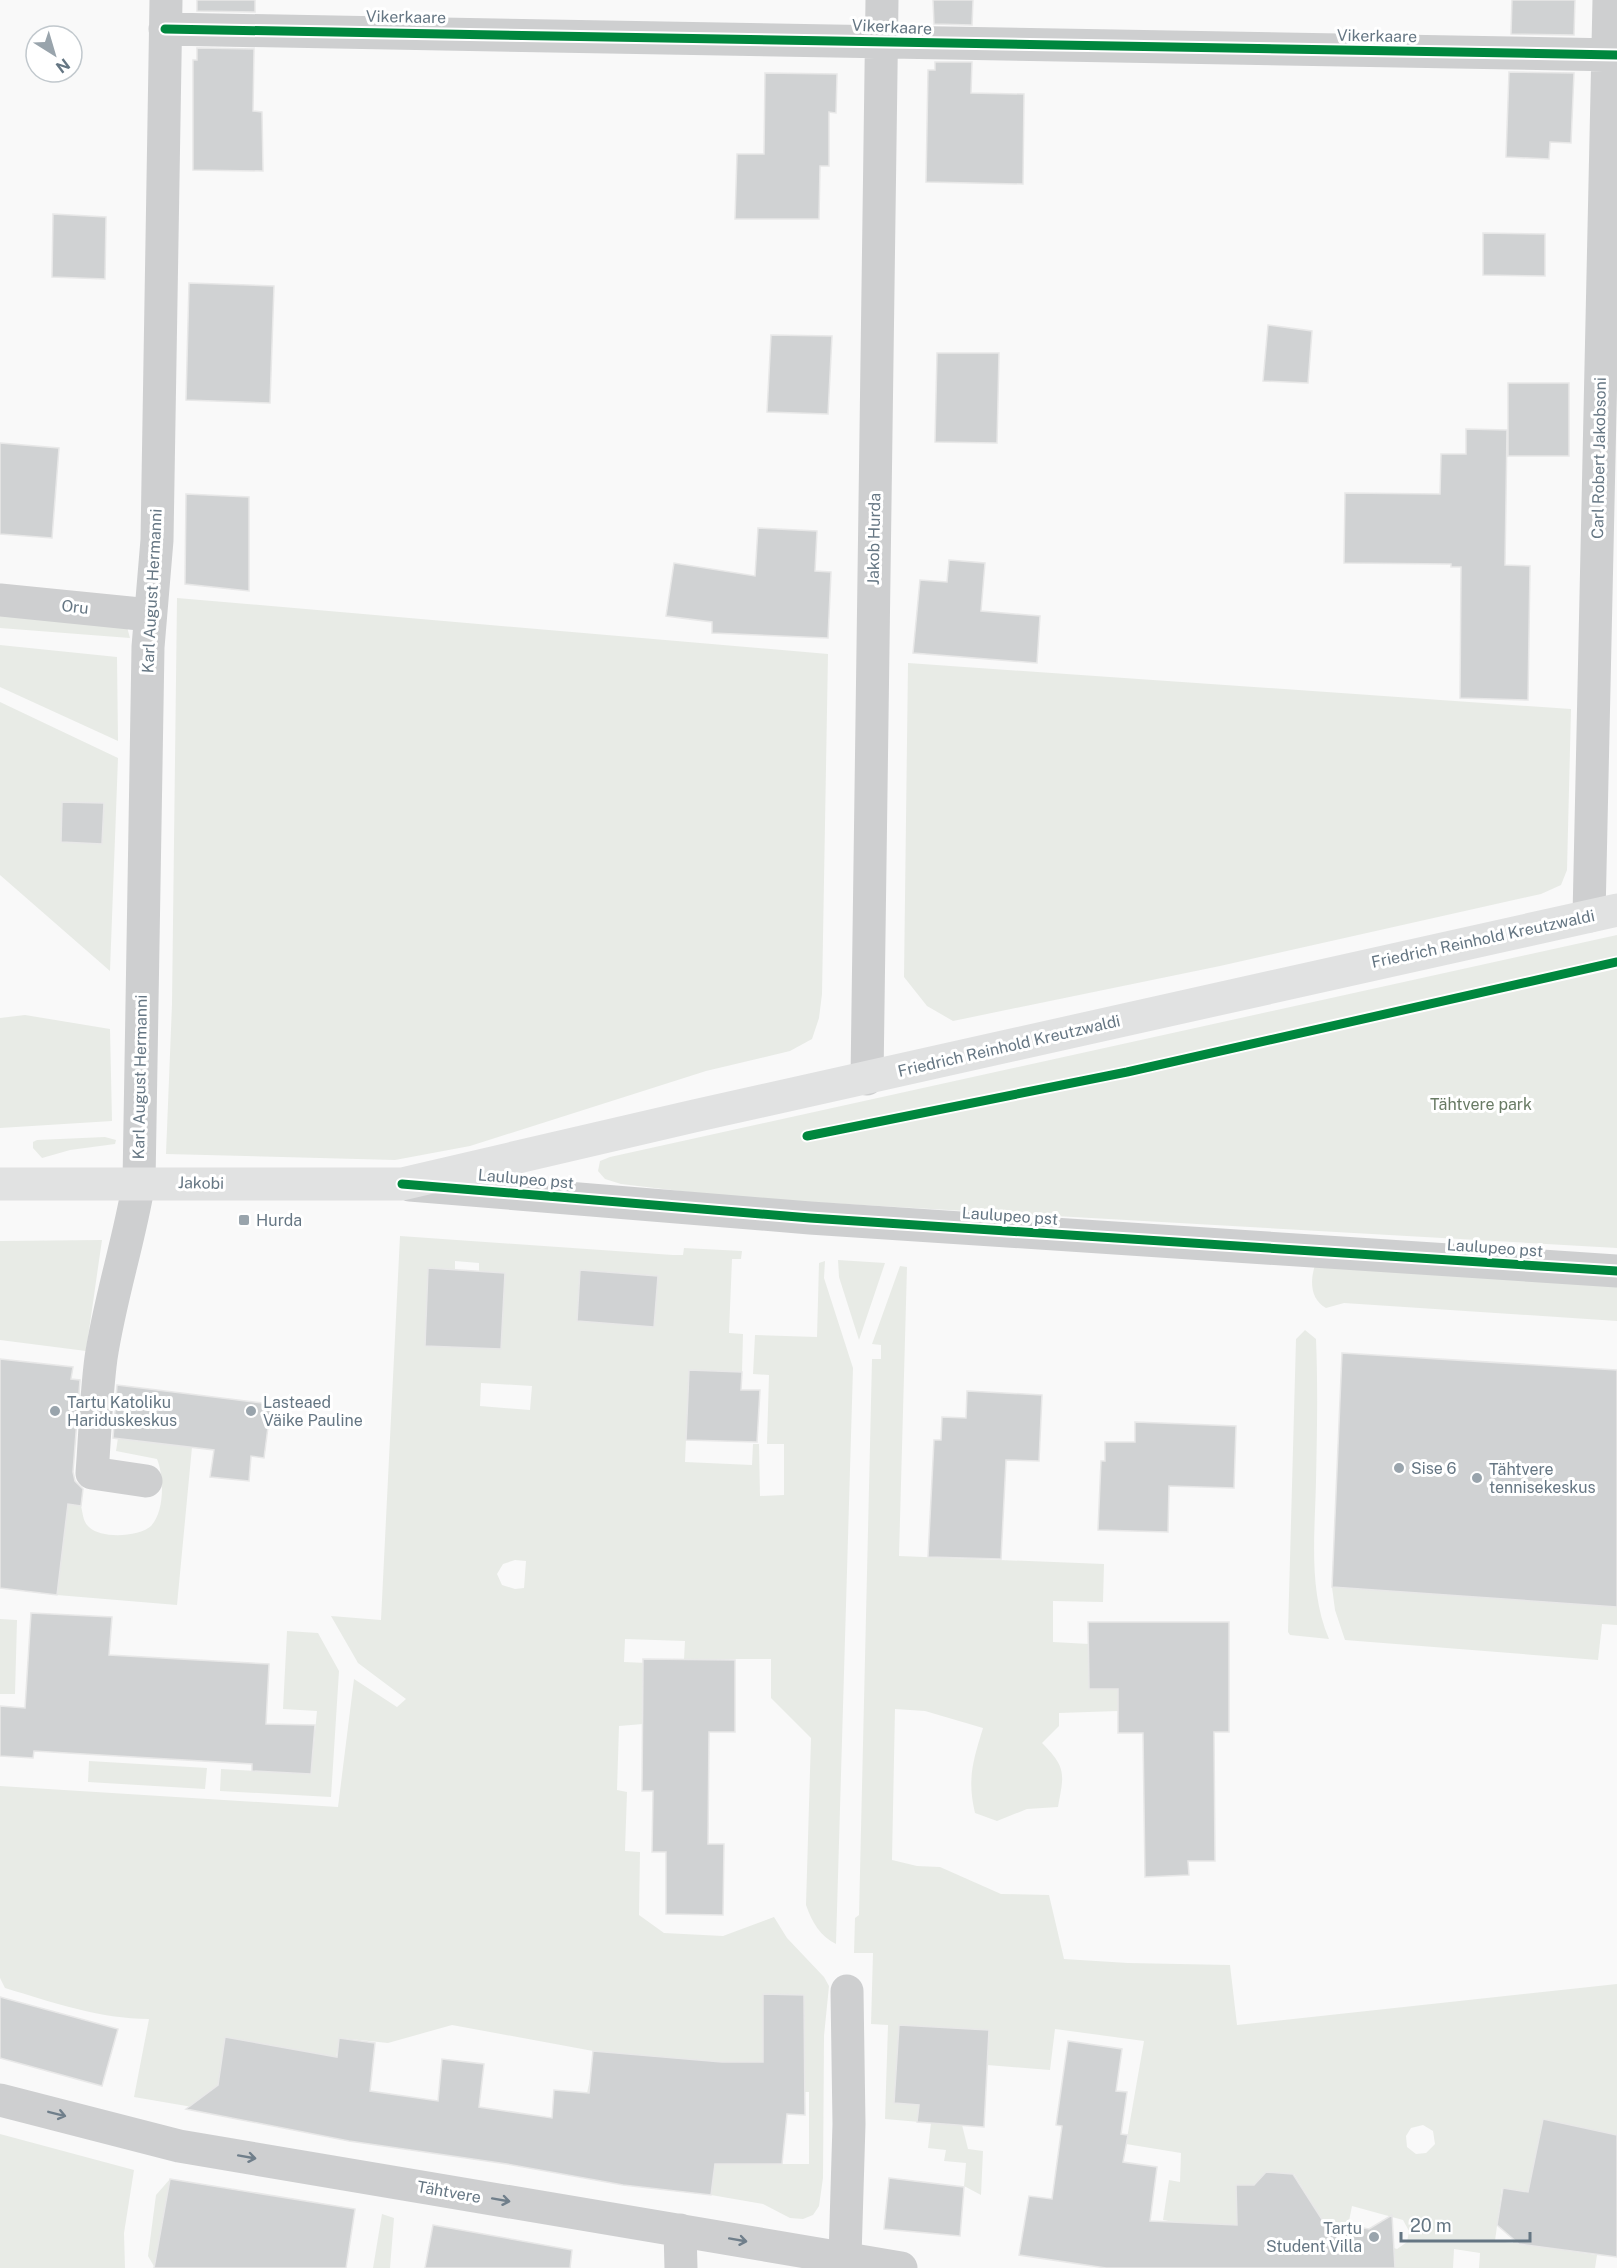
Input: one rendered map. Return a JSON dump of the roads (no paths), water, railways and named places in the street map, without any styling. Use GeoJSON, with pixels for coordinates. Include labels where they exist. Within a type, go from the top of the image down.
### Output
{"type":"FeatureCollection","features":[{"type":"Feature","properties":{"kind":"main road","name":"Friedrich Reinhold Kreutzwaldi"},"geometry":{"type":"LineString","coordinates":[[402,1184],[1603,913]]}},
{"type":"Feature","properties":{"kind":"main road","name":"Jakobi"},"geometry":{"type":"LineString","coordinates":[[0,1184],[139,1182],[402,1184]]}},
{"type":"Feature","properties":{"kind":"street","name":"Jakob Hurda"},"geometry":{"type":"LineString","coordinates":[[867,1079],[882,0]]}},
{"type":"Feature","properties":{"kind":"street","name":"Carl Robert Jakobsoni"},"geometry":{"type":"LineString","coordinates":[[1603,913],[1613,55],[1609,0]]}},
{"type":"Feature","properties":{"kind":"street","name":"Vikerkaare"},"geometry":{"type":"LineString","coordinates":[[166,14],[837,39],[881,43],[1613,55]]}},
{"type":"Feature","properties":{"kind":"street","name":"Karl August Hermanni"},"geometry":{"type":"LineString","coordinates":[[146,1481],[92,1473],[101,1359],[113,1296],[132,1226],[139,1182],[150,615],[157,540],[166,14]]}},
{"type":"Feature","properties":{"kind":"street","name":"Oru"},"geometry":{"type":"LineString","coordinates":[[0,600],[150,615]]}},
{"type":"Feature","properties":{"kind":"street","name":"Laulupeo pst"},"geometry":{"type":"LineString","coordinates":[[402,1184],[810,1218],[1617,1271]]}},
{"type":"Feature","properties":{"kind":"street"},"geometry":{"type":"LineString","coordinates":[[845,2258],[849,2124],[847,1991]]}},
{"type":"Feature","properties":{"kind":"street","name":"Tähtvere"},"geometry":{"type":"LineString","coordinates":[[0,2100],[179,2146],[901,2268]]}},
{"type":"Feature","properties":{"kind":"street"},"geometry":{"type":"LineString","coordinates":[[680,2230],[681,2268]]}},
{"type":"Feature","properties":{"kind":"place","name":"Hurda"},"geometry":{"type":"Point","coordinates":[244,1220]}},
{"type":"Feature","properties":{"kind":"place","name":"Tartu Katoliku Hariduskeskus"},"geometry":{"type":"Point","coordinates":[55,1411]}},
{"type":"Feature","properties":{"kind":"place","name":"Lasteaed Väike Pauline"},"geometry":{"type":"Point","coordinates":[251,1411]}},
{"type":"Feature","properties":{"kind":"place","name":"Sise 6"},"geometry":{"type":"Point","coordinates":[1399,1468]}},
{"type":"Feature","properties":{"kind":"place","name":"Tähtvere tennisekeskus"},"geometry":{"type":"Point","coordinates":[1477,1478]}},
{"type":"Feature","properties":{"kind":"place","name":"Tartu Student Villa"},"geometry":{"type":"Point","coordinates":[1374,2237]}},
{"type":"Feature","properties":{"kind":"park label","name":"Tähtvere park"},"geometry":{"type":"Point","coordinates":[1481,1104]}}]}
